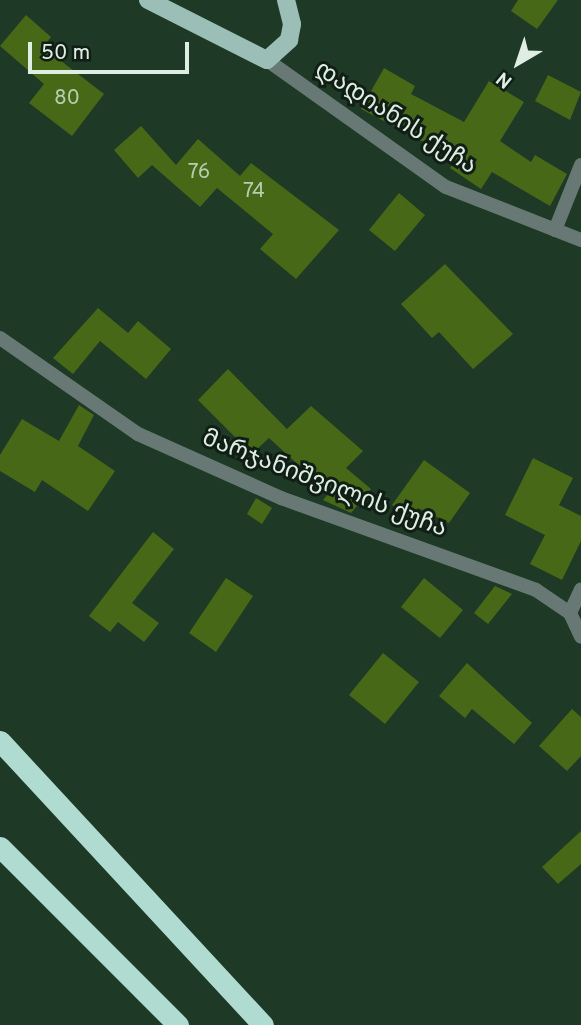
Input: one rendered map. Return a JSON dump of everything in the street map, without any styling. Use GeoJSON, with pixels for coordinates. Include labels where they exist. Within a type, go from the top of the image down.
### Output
{"type":"FeatureCollection","features":[{"type":"Feature","properties":{"kind":"highway"},"geometry":{"type":"LineString","coordinates":[[0,741],[263,1025]]}},
{"type":"Feature","properties":{"kind":"highway"},"geometry":{"type":"LineString","coordinates":[[0,847],[178,1025]]}},
{"type":"Feature","properties":{"kind":"main road"},"geometry":{"type":"LineString","coordinates":[[148,0],[267,60],[289,40],[292,24],[286,0]]}},
{"type":"Feature","properties":{"kind":"street","name":"დადიანის ქუჩა"},"geometry":{"type":"LineString","coordinates":[[267,60],[446,187],[581,240]]}},
{"type":"Feature","properties":{"kind":"street"},"geometry":{"type":"LineString","coordinates":[[555,230],[581,164]]}},
{"type":"Feature","properties":{"kind":"street","name":"მარჯანიშვილის ქუჩა"},"geometry":{"type":"LineString","coordinates":[[0,338],[138,435],[281,498],[536,590],[569,613],[581,637]]}},
{"type":"Feature","properties":{"kind":"street"},"geometry":{"type":"LineString","coordinates":[[569,613],[581,589]]}},
{"type":"Feature","properties":{"kind":"building"},"geometry":{"type":"Polygon","coordinates":[[[518,0],[558,0],[537,29],[511,11],[518,0]]]}},
{"type":"Feature","properties":{"kind":"building"},"geometry":{"type":"Polygon","coordinates":[[[26,15],[51,37],[43,47],[104,94],[72,136],[29,103],[44,84],[0,46],[26,15]]]}},
{"type":"Feature","properties":{"kind":"building"},"geometry":{"type":"Polygon","coordinates":[[[384,68],[415,86],[411,94],[464,122],[489,81],[524,102],[500,141],[531,162],[535,155],[567,174],[550,206],[492,172],[481,189],[450,168],[456,159],[361,109],[384,68]]]}},
{"type":"Feature","properties":{"kind":"building"},"geometry":{"type":"Polygon","coordinates":[[[548,75],[581,92],[570,120],[535,101],[548,75]]]}},
{"type":"Feature","properties":{"kind":"building"},"geometry":{"type":"Polygon","coordinates":[[[141,126],[176,165],[198,139],[240,176],[251,163],[339,230],[296,279],[260,249],[273,234],[217,188],[200,207],[152,165],[138,178],[114,150],[141,126]]]}},
{"type":"Feature","properties":{"kind":"building"},"geometry":{"type":"Polygon","coordinates":[[[399,193],[425,215],[395,251],[369,230],[399,193]]]}},
{"type":"Feature","properties":{"kind":"building"},"geometry":{"type":"Polygon","coordinates":[[[445,264],[513,334],[473,369],[439,332],[432,338],[401,304],[445,264]]]}},
{"type":"Feature","properties":{"kind":"building"},"geometry":{"type":"Polygon","coordinates":[[[98,308],[128,333],[138,321],[171,349],[146,379],[100,341],[73,374],[53,358],[98,308]]]}},
{"type":"Feature","properties":{"kind":"building"},"geometry":{"type":"Polygon","coordinates":[[[228,369],[287,429],[311,406],[363,451],[346,468],[371,489],[351,513],[323,500],[329,493],[269,438],[252,454],[198,400],[228,369]]]}},
{"type":"Feature","properties":{"kind":"building"},"geometry":{"type":"Polygon","coordinates":[[[79,405],[94,415],[78,446],[115,471],[88,511],[42,480],[35,492],[0,471],[0,455],[22,419],[59,441],[79,405]]]}},
{"type":"Feature","properties":{"kind":"building"},"geometry":{"type":"Polygon","coordinates":[[[533,458],[573,478],[559,505],[581,516],[581,541],[562,580],[530,564],[545,535],[505,515],[533,458]]]}},
{"type":"Feature","properties":{"kind":"building"},"geometry":{"type":"Polygon","coordinates":[[[424,460],[470,493],[449,523],[418,508],[411,519],[392,505],[424,460]]]}},
{"type":"Feature","properties":{"kind":"building"},"geometry":{"type":"Polygon","coordinates":[[[256,498],[272,508],[262,524],[247,514],[256,498]]]}},
{"type":"Feature","properties":{"kind":"building"},"geometry":{"type":"Polygon","coordinates":[[[153,532],[174,549],[132,603],[159,623],[144,642],[118,622],[110,632],[89,616],[153,532]]]}},
{"type":"Feature","properties":{"kind":"building"},"geometry":{"type":"Polygon","coordinates":[[[226,578],[253,596],[216,652],[189,633],[226,578]]]}},
{"type":"Feature","properties":{"kind":"building"},"geometry":{"type":"Polygon","coordinates":[[[424,578],[463,610],[440,638],[401,607],[424,578]]]}},
{"type":"Feature","properties":{"kind":"building"},"geometry":{"type":"Polygon","coordinates":[[[495,586],[512,594],[488,624],[474,613],[495,586]]]}},
{"type":"Feature","properties":{"kind":"building"},"geometry":{"type":"Polygon","coordinates":[[[383,653],[419,682],[385,724],[349,695],[383,653]]]}},
{"type":"Feature","properties":{"kind":"building"},"geometry":{"type":"Polygon","coordinates":[[[467,663],[532,723],[514,744],[472,709],[465,718],[439,696],[467,663]]]}},
{"type":"Feature","properties":{"kind":"building"},"geometry":{"type":"Polygon","coordinates":[[[572,709],[581,717],[581,756],[567,771],[539,746],[572,709]]]}},
{"type":"Feature","properties":{"kind":"building"},"geometry":{"type":"Polygon","coordinates":[[[581,831],[581,864],[558,884],[542,867],[581,831]]]}}]}
